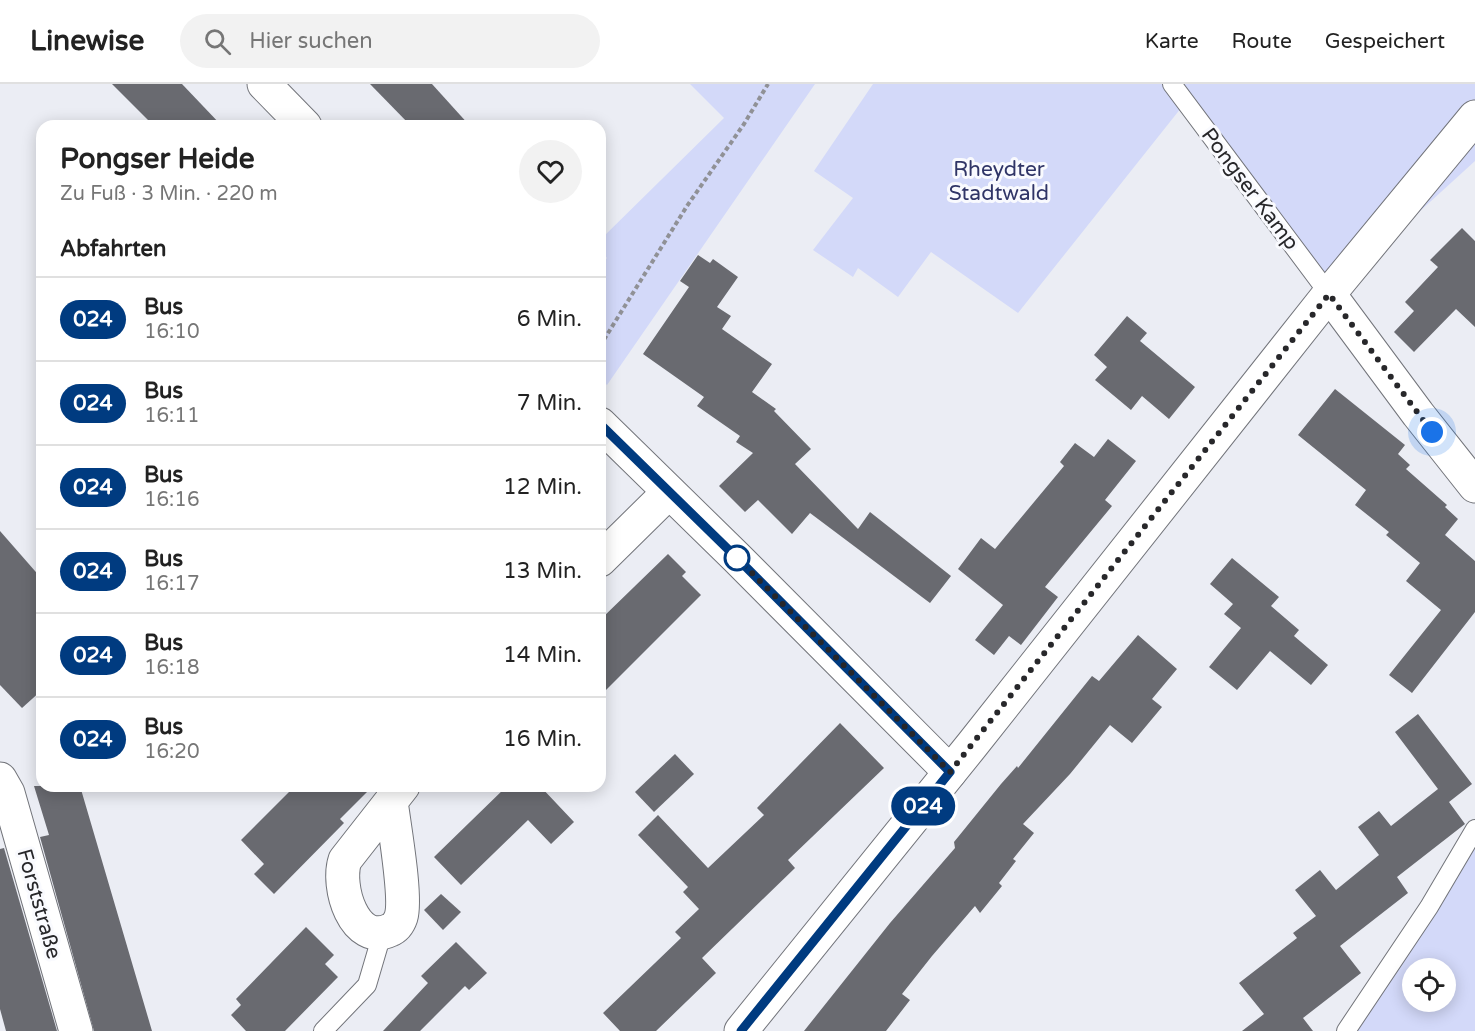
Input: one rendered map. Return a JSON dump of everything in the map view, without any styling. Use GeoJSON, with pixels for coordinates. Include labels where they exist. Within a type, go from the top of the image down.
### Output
{"type":"FeatureCollection","features":[{"type":"Feature","properties":{"kind":"street"},"geometry":{"type":"LineString","coordinates":[[264,84],[299,120]]}},
{"type":"Feature","properties":{"kind":"street"},"geometry":{"type":"LineString","coordinates":[[741,1031],[950,772],[1329,294],[1475,117]]}},
{"type":"Feature","properties":{"kind":"street","name":"Pongser Kamp"},"geometry":{"type":"LineString","coordinates":[[1329,294],[1475,486]]}},
{"type":"Feature","properties":{"kind":"street"},"geometry":{"type":"LineString","coordinates":[[606,430],[950,772]]}},
{"type":"Feature","properties":{"kind":"street"},"geometry":{"type":"LineString","coordinates":[[606,554],[669,492]]}},
{"type":"Feature","properties":{"kind":"street","name":"Forststraße"},"geometry":{"type":"LineString","coordinates":[[0,779],[8,793],[76,1031]]}},
{"type":"Feature","properties":{"kind":"street"},"geometry":{"type":"LineString","coordinates":[[397,794],[402,915],[395,927],[382,934],[366,930],[356,919],[345,900],[341,876],[345,860],[397,794]]}},
{"type":"Feature","properties":{"kind":"lane","name":"Pongser Kamp"},"geometry":{"type":"LineString","coordinates":[[1172,84],[1329,294]]}},
{"type":"Feature","properties":{"kind":"lane"},"geometry":{"type":"LineString","coordinates":[[1346,1031],[1429,907],[1475,829]]}},
{"type":"Feature","properties":{"kind":"lane"},"geometry":{"type":"LineString","coordinates":[[323,1031],[367,984],[382,934]]}},
{"type":"Feature","properties":{"kind":"path"},"geometry":{"type":"LineString","coordinates":[[606,336],[687,206],[744,124],[768,84]]}},
{"type":"Feature","properties":{"kind":"green space"},"geometry":{"type":"Polygon","coordinates":[[[690,84],[815,84],[607,385],[606,234],[724,118],[690,84]]]}},
{"type":"Feature","properties":{"kind":"green space","name":"Rheydter Stadtwald"},"geometry":{"type":"Polygon","coordinates":[[[873,84],[1475,84],[1475,161],[1329,294],[1185,103],[1018,313],[931,252],[898,297],[858,268],[853,277],[813,250],[853,198],[814,171],[873,84]]]}},
{"type":"Feature","properties":{"kind":"green space"},"geometry":{"type":"Polygon","coordinates":[[[1475,848],[1475,1031],[1352,1031],[1475,848]]]}},
{"type":"Feature","properties":{"kind":"building"},"geometry":{"type":"Polygon","coordinates":[[[112,84],[182,84],[216,120],[148,120],[112,84]]]}},
{"type":"Feature","properties":{"kind":"building"},"geometry":{"type":"Polygon","coordinates":[[[370,84],[432,84],[465,120],[405,120],[370,84]]]}},
{"type":"Feature","properties":{"kind":"building"},"geometry":{"type":"Polygon","coordinates":[[[1462,228],[1475,241],[1475,327],[1456,309],[1414,352],[1394,332],[1414,311],[1405,302],[1438,267],[1430,260],[1462,228]]]}},
{"type":"Feature","properties":{"kind":"building"},"geometry":{"type":"Polygon","coordinates":[[[698,255],[710,263],[713,259],[738,277],[717,307],[731,316],[722,329],[772,364],[752,392],[776,409],[774,411],[811,449],[795,464],[858,529],[870,512],[951,576],[930,603],[810,513],[792,534],[758,500],[745,512],[719,486],[753,453],[736,442],[740,436],[697,406],[704,397],[643,354],[689,287],[680,281],[698,255]]]}},
{"type":"Feature","properties":{"kind":"building"},"geometry":{"type":"Polygon","coordinates":[[[1127,316],[1147,333],[1140,341],[1195,387],[1169,419],[1142,396],[1131,410],[1095,380],[1107,367],[1094,355],[1127,316]]]}},
{"type":"Feature","properties":{"kind":"building"},"geometry":{"type":"Polygon","coordinates":[[[1335,389],[1405,445],[1398,454],[1410,465],[1406,469],[1447,505],[1445,507],[1458,519],[1445,535],[1475,561],[1475,612],[1412,693],[1389,675],[1441,610],[1406,581],[1420,563],[1386,535],[1389,532],[1355,505],[1366,490],[1298,435],[1335,389]]]}},
{"type":"Feature","properties":{"kind":"building"},"geometry":{"type":"Polygon","coordinates":[[[1108,439],[1136,461],[1105,500],[1112,506],[1045,587],[1058,597],[1021,645],[1009,636],[994,655],[975,640],[1003,605],[958,569],[981,538],[995,549],[1064,466],[1060,462],[1075,443],[1094,457],[1108,439]]]}},
{"type":"Feature","properties":{"kind":"building"},"geometry":{"type":"Polygon","coordinates":[[[0,531],[36,572],[36,695],[22,708],[0,685],[0,531]]]}},
{"type":"Feature","properties":{"kind":"building"},"geometry":{"type":"Polygon","coordinates":[[[668,554],[686,572],[682,576],[701,595],[606,690],[606,614],[668,554]]]}},
{"type":"Feature","properties":{"kind":"building"},"geometry":{"type":"Polygon","coordinates":[[[1232,558],[1279,597],[1271,606],[1299,630],[1294,636],[1328,665],[1311,685],[1270,651],[1237,690],[1209,667],[1241,628],[1224,614],[1233,604],[1210,584],[1232,558]]]}},
{"type":"Feature","properties":{"kind":"building"},"geometry":{"type":"Polygon","coordinates":[[[1138,635],[1177,669],[1152,699],[1162,707],[1132,743],[1110,725],[1070,774],[1023,824],[1034,833],[1013,859],[1016,861],[999,883],[1002,886],[980,913],[975,906],[932,956],[902,994],[910,1000],[886,1031],[804,1031],[890,923],[955,848],[954,842],[1001,784],[1017,766],[1018,768],[1092,676],[1099,681],[1138,635]]]}},
{"type":"Feature","properties":{"kind":"building"},"geometry":{"type":"Polygon","coordinates":[[[1418,714],[1472,784],[1449,802],[1465,824],[1397,877],[1408,893],[1340,946],[1361,973],[1303,1018],[1313,1031],[1242,1031],[1264,1014],[1239,983],[1297,938],[1293,933],[1316,916],[1295,890],[1320,870],[1336,890],[1379,855],[1358,827],[1379,811],[1391,826],[1438,789],[1395,732],[1418,714]]]}},
{"type":"Feature","properties":{"kind":"building"},"geometry":{"type":"Polygon","coordinates":[[[840,723],[884,768],[788,860],[795,868],[702,958],[716,973],[656,1031],[620,1031],[603,1013],[681,938],[675,932],[699,909],[683,892],[688,887],[638,835],[658,815],[708,868],[764,815],[757,808],[840,723]]]}},
{"type":"Feature","properties":{"kind":"building"},"geometry":{"type":"Polygon","coordinates":[[[675,754],[694,774],[654,812],[635,792],[675,754]]]}},
{"type":"Feature","properties":{"kind":"building"},"geometry":{"type":"Polygon","coordinates":[[[34,786],[36,786],[36,792],[82,792],[152,1031],[94,1031],[40,837],[49,835],[34,786]]]}},
{"type":"Feature","properties":{"kind":"building"},"geometry":{"type":"Polygon","coordinates":[[[289,792],[367,792],[340,819],[344,823],[274,894],[254,874],[264,864],[241,840],[289,792]]]}},
{"type":"Feature","properties":{"kind":"building"},"geometry":{"type":"Polygon","coordinates":[[[501,792],[546,792],[574,822],[551,844],[528,820],[461,885],[434,857],[501,792]]]}},
{"type":"Feature","properties":{"kind":"building"},"geometry":{"type":"Polygon","coordinates":[[[4,848],[57,1031],[6,1031],[0,1009],[0,849],[4,848]]]}},
{"type":"Feature","properties":{"kind":"building"},"geometry":{"type":"Polygon","coordinates":[[[441,894],[461,912],[443,930],[424,910],[441,894]]]}},
{"type":"Feature","properties":{"kind":"building"},"geometry":{"type":"Polygon","coordinates":[[[306,927],[334,955],[325,964],[338,977],[285,1031],[246,1031],[231,1015],[241,1005],[236,999],[306,927]]]}},
{"type":"Feature","properties":{"kind":"building"},"geometry":{"type":"Polygon","coordinates":[[[456,942],[487,973],[469,990],[465,986],[420,1031],[383,1031],[428,983],[421,976],[456,942]]]}},
{"type":"Feature","properties":{"kind":"bus line","name":"024"},"geometry":{"type":"LineString","coordinates":[[606,430],[950,772],[741,1031]]}},
{"type":"Feature","properties":{"kind":"route"},"geometry":{"type":"LineString","coordinates":[[737,558],[950,772],[1329,294],[1432,432]]}}]}
